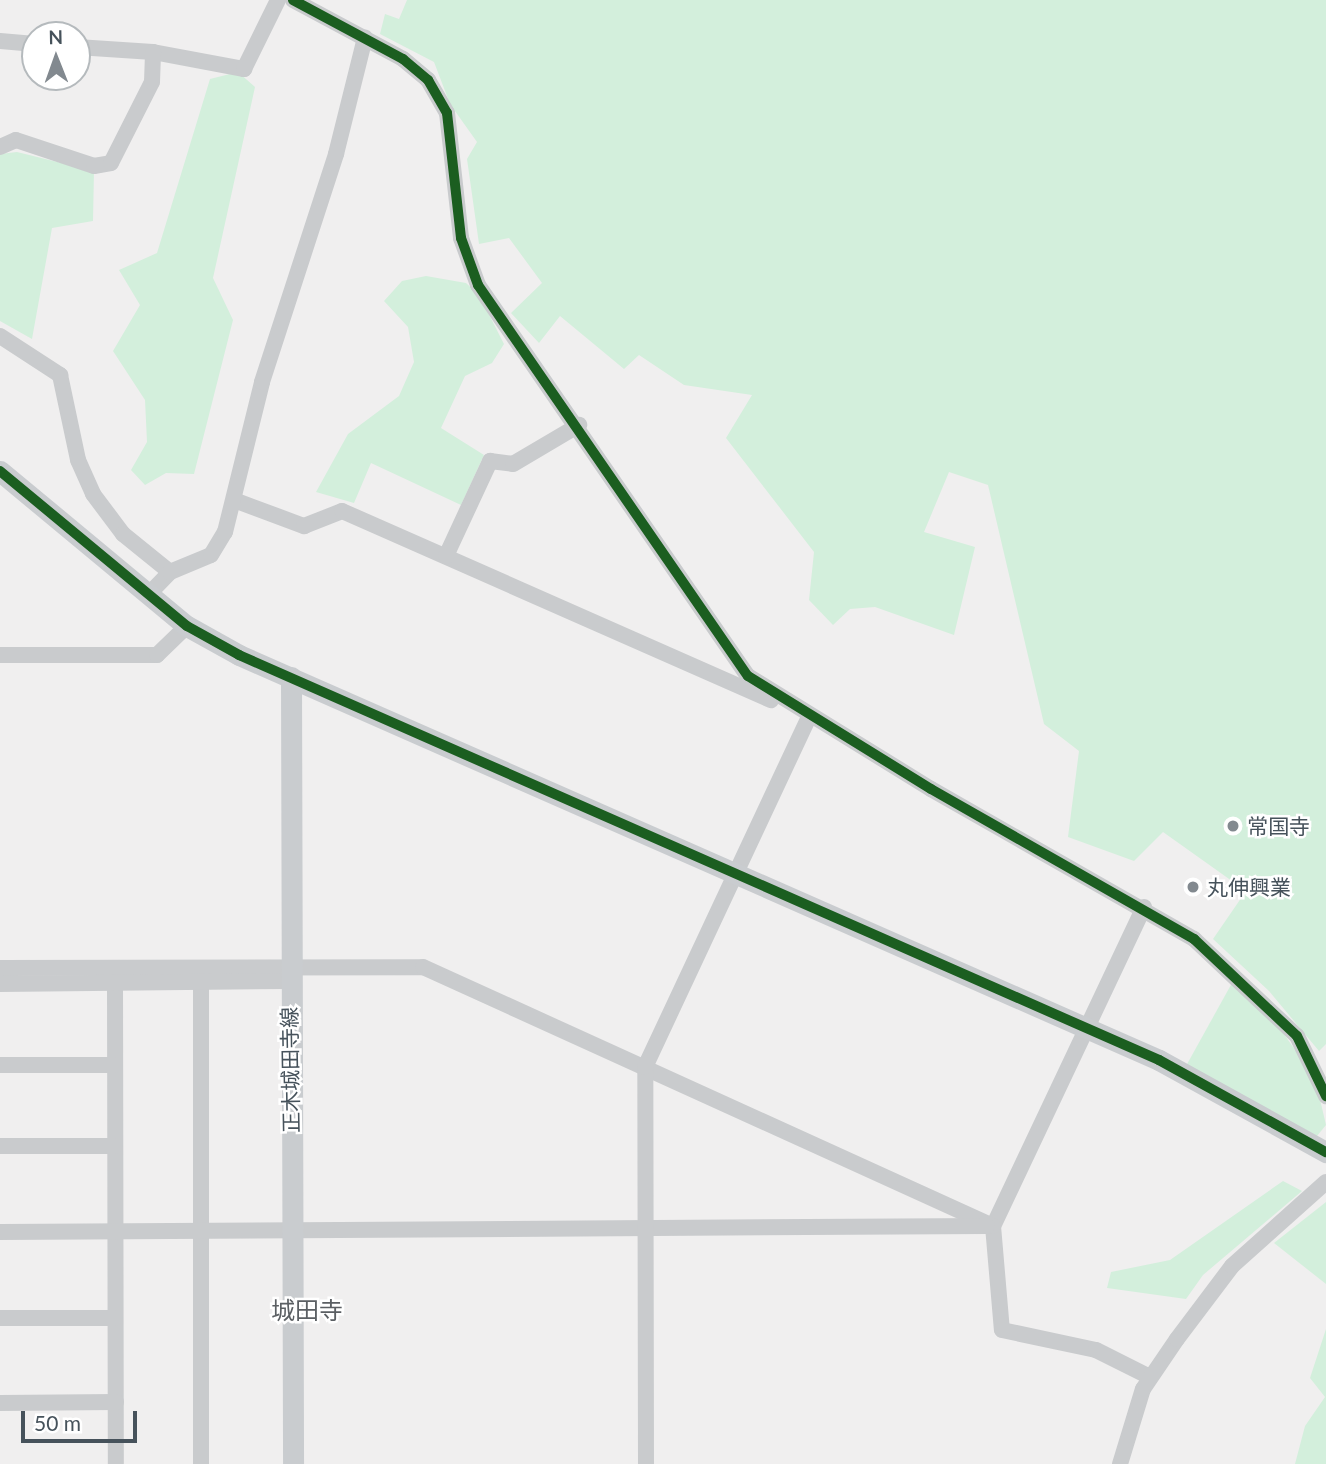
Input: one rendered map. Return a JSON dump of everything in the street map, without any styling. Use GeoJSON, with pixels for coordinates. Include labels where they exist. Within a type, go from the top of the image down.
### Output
{"type":"FeatureCollection","features":[{"type":"Feature","properties":{"kind":"street"},"geometry":{"type":"LineString","coordinates":[[91,48],[153,52],[244,69],[278,0]]}},
{"type":"Feature","properties":{"kind":"street"},"geometry":{"type":"LineString","coordinates":[[293,0],[365,38],[428,80],[447,113],[461,239],[478,285],[579,425],[748,676],[809,717],[1144,907],[1244,980],[1297,1036],[1326,1096]]}},
{"type":"Feature","properties":{"kind":"street"},"geometry":{"type":"LineString","coordinates":[[148,595],[170,572],[211,555],[234,500],[262,382],[336,155],[365,38]]}},
{"type":"Feature","properties":{"kind":"street"},"geometry":{"type":"LineString","coordinates":[[0,41],[21,43]]}},
{"type":"Feature","properties":{"kind":"street"},"geometry":{"type":"LineString","coordinates":[[0,147],[16,140],[94,166],[111,163],[152,82],[153,52]]}},
{"type":"Feature","properties":{"kind":"street"},"geometry":{"type":"LineString","coordinates":[[0,336],[60,375],[78,460],[93,494],[123,534],[170,572]]}},
{"type":"Feature","properties":{"kind":"street"},"geometry":{"type":"LineString","coordinates":[[446,556],[490,461],[513,464],[579,425]]}},
{"type":"Feature","properties":{"kind":"street"},"geometry":{"type":"LineString","coordinates":[[0,471],[187,626],[291,677],[737,870],[1085,1027],[1178,1070],[1326,1152]]}},
{"type":"Feature","properties":{"kind":"street"},"geometry":{"type":"LineString","coordinates":[[234,500],[304,526],[342,511],[809,717]]}},
{"type":"Feature","properties":{"kind":"street"},"geometry":{"type":"LineString","coordinates":[[0,655],[157,655],[187,626]]}},
{"type":"Feature","properties":{"kind":"street","name":"正木城田寺線"},"geometry":{"type":"LineString","coordinates":[[291,677],[288,972],[293,1232],[293,1464]]}},
{"type":"Feature","properties":{"kind":"street"},"geometry":{"type":"LineString","coordinates":[[646,1464],[643,1232],[645,1067],[809,717]]}},
{"type":"Feature","properties":{"kind":"street"},"geometry":{"type":"LineString","coordinates":[[1144,907],[993,1226],[1002,1330],[1096,1350],[1150,1377]]}},
{"type":"Feature","properties":{"kind":"street"},"geometry":{"type":"LineString","coordinates":[[0,968],[288,972],[423,967],[993,1226]]}},
{"type":"Feature","properties":{"kind":"street"},"geometry":{"type":"LineString","coordinates":[[0,984],[201,982],[288,972]]}},
{"type":"Feature","properties":{"kind":"street"},"geometry":{"type":"LineString","coordinates":[[116,982],[116,1464]]}},
{"type":"Feature","properties":{"kind":"street"},"geometry":{"type":"LineString","coordinates":[[201,982],[201,1464]]}},
{"type":"Feature","properties":{"kind":"street"},"geometry":{"type":"LineString","coordinates":[[0,1065],[115,1065]]}},
{"type":"Feature","properties":{"kind":"street"},"geometry":{"type":"LineString","coordinates":[[0,1146],[115,1146]]}},
{"type":"Feature","properties":{"kind":"street"},"geometry":{"type":"LineString","coordinates":[[1120,1464],[1150,1377],[1232,1266],[1326,1182]]}},
{"type":"Feature","properties":{"kind":"street"},"geometry":{"type":"LineString","coordinates":[[0,1232],[643,1232],[993,1226]]}},
{"type":"Feature","properties":{"kind":"street"},"geometry":{"type":"LineString","coordinates":[[0,1318],[115,1318]]}},
{"type":"Feature","properties":{"kind":"street"},"geometry":{"type":"LineString","coordinates":[[0,1403],[116,1402]]}},
{"type":"Feature","properties":{"kind":"green space"},"geometry":{"type":"Polygon","coordinates":[[[407,0],[1326,0],[1326,1044],[1319,1051],[1269,991],[1213,939],[1246,891],[1163,832],[1134,861],[1068,837],[1079,751],[1044,724],[988,485],[949,472],[924,532],[975,547],[954,635],[875,607],[850,609],[833,625],[809,600],[814,552],[726,438],[752,395],[684,385],[639,355],[624,369],[560,316],[539,343],[511,313],[542,283],[509,238],[479,244],[467,159],[477,142],[450,104],[434,62],[380,34],[385,14],[399,19],[407,0]]]}},
{"type":"Feature","properties":{"kind":"green space"},"geometry":{"type":"Polygon","coordinates":[[[238,72],[255,87],[213,278],[233,320],[194,474],[166,473],[145,485],[131,470],[147,442],[145,400],[113,351],[140,305],[119,270],[157,253],[210,79],[238,72]]]}},
{"type":"Feature","properties":{"kind":"green space"},"geometry":{"type":"Polygon","coordinates":[[[17,152],[94,171],[93,221],[52,228],[32,339],[0,321],[0,154],[17,152]]]}},
{"type":"Feature","properties":{"kind":"green space"},"geometry":{"type":"Polygon","coordinates":[[[426,276],[466,283],[479,295],[504,344],[492,363],[465,376],[441,428],[484,455],[461,505],[371,463],[354,503],[316,492],[348,434],[399,396],[414,362],[408,327],[384,301],[402,281],[426,276]]]}},
{"type":"Feature","properties":{"kind":"green space"},"geometry":{"type":"Polygon","coordinates":[[[1232,983],[1281,1030],[1315,1078],[1326,1125],[1317,1136],[1186,1066],[1232,983]]]}},
{"type":"Feature","properties":{"kind":"green space"},"geometry":{"type":"Polygon","coordinates":[[[1283,1181],[1302,1191],[1203,1275],[1186,1299],[1107,1288],[1111,1272],[1170,1260],[1283,1181]]]}},
{"type":"Feature","properties":{"kind":"green space"},"geometry":{"type":"Polygon","coordinates":[[[1326,1202],[1326,1284],[1274,1243],[1326,1202]]]}},
{"type":"Feature","properties":{"kind":"green space"},"geometry":{"type":"Polygon","coordinates":[[[1326,1329],[1326,1464],[1295,1464],[1305,1426],[1325,1397],[1310,1378],[1326,1329]]]}},
{"type":"Feature","properties":{"kind":"cycle path"},"geometry":{"type":"LineString","coordinates":[[293,0],[403,59],[428,80],[447,113],[461,238],[478,285],[748,676],[931,789],[1194,939],[1297,1036],[1326,1096]]}},
{"type":"Feature","properties":{"kind":"cycle path"},"geometry":{"type":"LineString","coordinates":[[0,471],[187,626],[239,655],[1159,1060],[1326,1152]]}},
{"type":"Feature","properties":{"kind":"place","name":"常国寺"},"geometry":{"type":"Point","coordinates":[1233,826]}},
{"type":"Feature","properties":{"kind":"place","name":"丸伸興業"},"geometry":{"type":"Point","coordinates":[1193,887]}},
{"type":"Feature","properties":{"kind":"district","name":"城田寺"},"geometry":{"type":"Point","coordinates":[307,1310]}}]}
